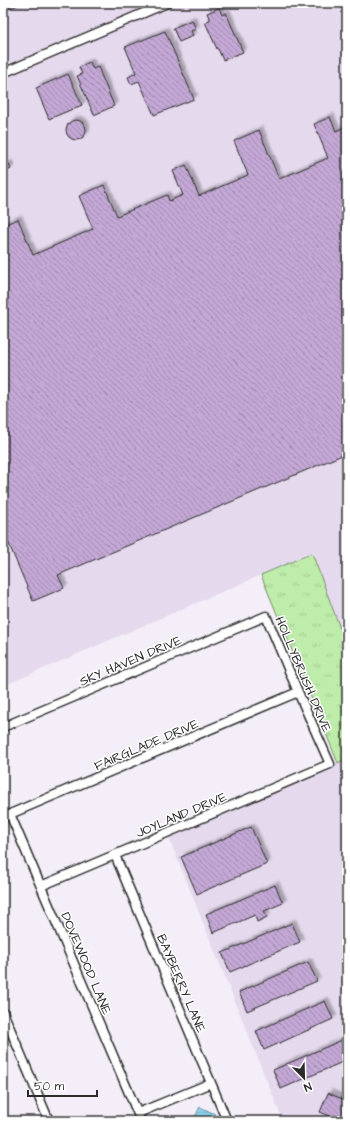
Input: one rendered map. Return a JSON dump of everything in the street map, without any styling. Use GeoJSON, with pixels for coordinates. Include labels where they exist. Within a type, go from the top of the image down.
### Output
{"type":"FeatureCollection","features":[{"type":"Feature","properties":{"kind":"street"},"geometry":{"type":"LineString","coordinates":[[3,73],[167,3]]}},
{"type":"Feature","properties":{"kind":"street","name":"HOLLYBRUSH DRIVE"},"geometry":{"type":"LineString","coordinates":[[266,616],[330,764]]}},
{"type":"Feature","properties":{"kind":"street","name":"SKY HAVEN DRIVE"},"geometry":{"type":"LineString","coordinates":[[3,727],[266,616]]}},
{"type":"Feature","properties":{"kind":"street","name":"FAIRGLADE DRIVE"},"geometry":{"type":"LineString","coordinates":[[7,815],[298,692]]}},
{"type":"Feature","properties":{"kind":"street","name":"JOYLAND DRIVE"},"geometry":{"type":"LineString","coordinates":[[41,886],[330,764]]}},
{"type":"Feature","properties":{"kind":"street","name":"DOVEWOOD LANE"},"geometry":{"type":"LineString","coordinates":[[7,815],[41,886],[140,1117]]}},
{"type":"Feature","properties":{"kind":"street","name":"BAYBERRY LANE"},"geometry":{"type":"LineString","coordinates":[[115,855],[227,1121]]}},
{"type":"Feature","properties":{"kind":"street"},"geometry":{"type":"LineString","coordinates":[[3,1012],[49,1121]]}},
{"type":"Feature","properties":{"kind":"street"},"geometry":{"type":"LineString","coordinates":[[140,1117],[211,1083]]}},
{"type":"Feature","properties":{"kind":"shaded area"},"geometry":{"type":"Polygon","coordinates":[[[3,3],[347,3],[347,647],[312,553],[3,686],[3,3]]]}},
{"type":"Feature","properties":{"kind":"shaded area"},"geometry":{"type":"Polygon","coordinates":[[[347,758],[347,1121],[283,1121],[169,838],[347,758]]]}},
{"type":"Feature","properties":{"kind":"green space"},"geometry":{"type":"Polygon","coordinates":[[[312,553],[347,647],[347,758],[338,763],[261,575],[312,553]]]}},
{"type":"Feature","properties":{"kind":"water"},"geometry":{"type":"Polygon","coordinates":[[[200,1107],[215,1114],[212,1121],[205,1121],[195,1117],[200,1107]]]}},
{"type":"Feature","properties":{"kind":"building"},"geometry":{"type":"Polygon","coordinates":[[[3,3],[23,3],[3,11],[3,3]]]}},
{"type":"Feature","properties":{"kind":"building"},"geometry":{"type":"Polygon","coordinates":[[[219,8],[222,15],[226,13],[243,52],[223,60],[205,22],[210,20],[207,13],[219,8]]]}},
{"type":"Feature","properties":{"kind":"building"},"geometry":{"type":"Polygon","coordinates":[[[192,20],[196,29],[191,31],[193,36],[179,42],[173,28],[192,20]]]}},
{"type":"Feature","properties":{"kind":"building"},"geometry":{"type":"Polygon","coordinates":[[[165,31],[194,99],[154,115],[139,81],[131,84],[128,77],[136,73],[125,47],[165,31]]]}},
{"type":"Feature","properties":{"kind":"building"},"geometry":{"type":"Polygon","coordinates":[[[90,62],[93,69],[98,67],[114,106],[94,115],[77,76],[82,74],[79,67],[90,62]]]}},
{"type":"Feature","properties":{"kind":"building"},"geometry":{"type":"Polygon","coordinates":[[[68,74],[82,105],[49,119],[36,88],[68,74]]]}},
{"type":"Feature","properties":{"kind":"building"},"geometry":{"type":"Polygon","coordinates":[[[330,117],[336,131],[347,126],[347,453],[58,575],[64,588],[33,601],[3,530],[3,225],[18,219],[33,255],[93,229],[79,196],[104,185],[117,216],[167,195],[169,201],[183,195],[173,171],[186,165],[199,196],[248,175],[234,141],[259,130],[279,179],[328,158],[314,124],[330,117]]]}},
{"type":"Feature","properties":{"kind":"building"},"geometry":{"type":"Polygon","coordinates":[[[76,120],[83,123],[86,130],[83,137],[76,140],[69,137],[66,130],[69,123],[76,120]]]}},
{"type":"Feature","properties":{"kind":"building"},"geometry":{"type":"Polygon","coordinates":[[[3,164],[4,166],[9,164],[11,169],[3,173],[3,164]]]}},
{"type":"Feature","properties":{"kind":"building"},"geometry":{"type":"Polygon","coordinates":[[[251,827],[267,864],[197,894],[181,857],[251,827]]]}},
{"type":"Feature","properties":{"kind":"building"},"geometry":{"type":"Polygon","coordinates":[[[275,885],[283,903],[264,911],[267,917],[257,922],[255,915],[213,933],[206,914],[275,885]]]}},
{"type":"Feature","properties":{"kind":"building"},"geometry":{"type":"Polygon","coordinates":[[[292,923],[300,942],[230,972],[222,953],[292,923]]]}},
{"type":"Feature","properties":{"kind":"building"},"geometry":{"type":"Polygon","coordinates":[[[308,962],[317,981],[247,1011],[239,992],[308,962]]]}},
{"type":"Feature","properties":{"kind":"building"},"geometry":{"type":"Polygon","coordinates":[[[325,1001],[333,1019],[264,1050],[256,1031],[325,1001]]]}},
{"type":"Feature","properties":{"kind":"building"},"geometry":{"type":"Polygon","coordinates":[[[342,1040],[347,1051],[347,1060],[281,1089],[273,1070],[342,1040]]]}},
{"type":"Feature","properties":{"kind":"building"},"geometry":{"type":"Polygon","coordinates":[[[328,1093],[347,1101],[347,1121],[341,1121],[320,1112],[328,1093]]]}}]}
